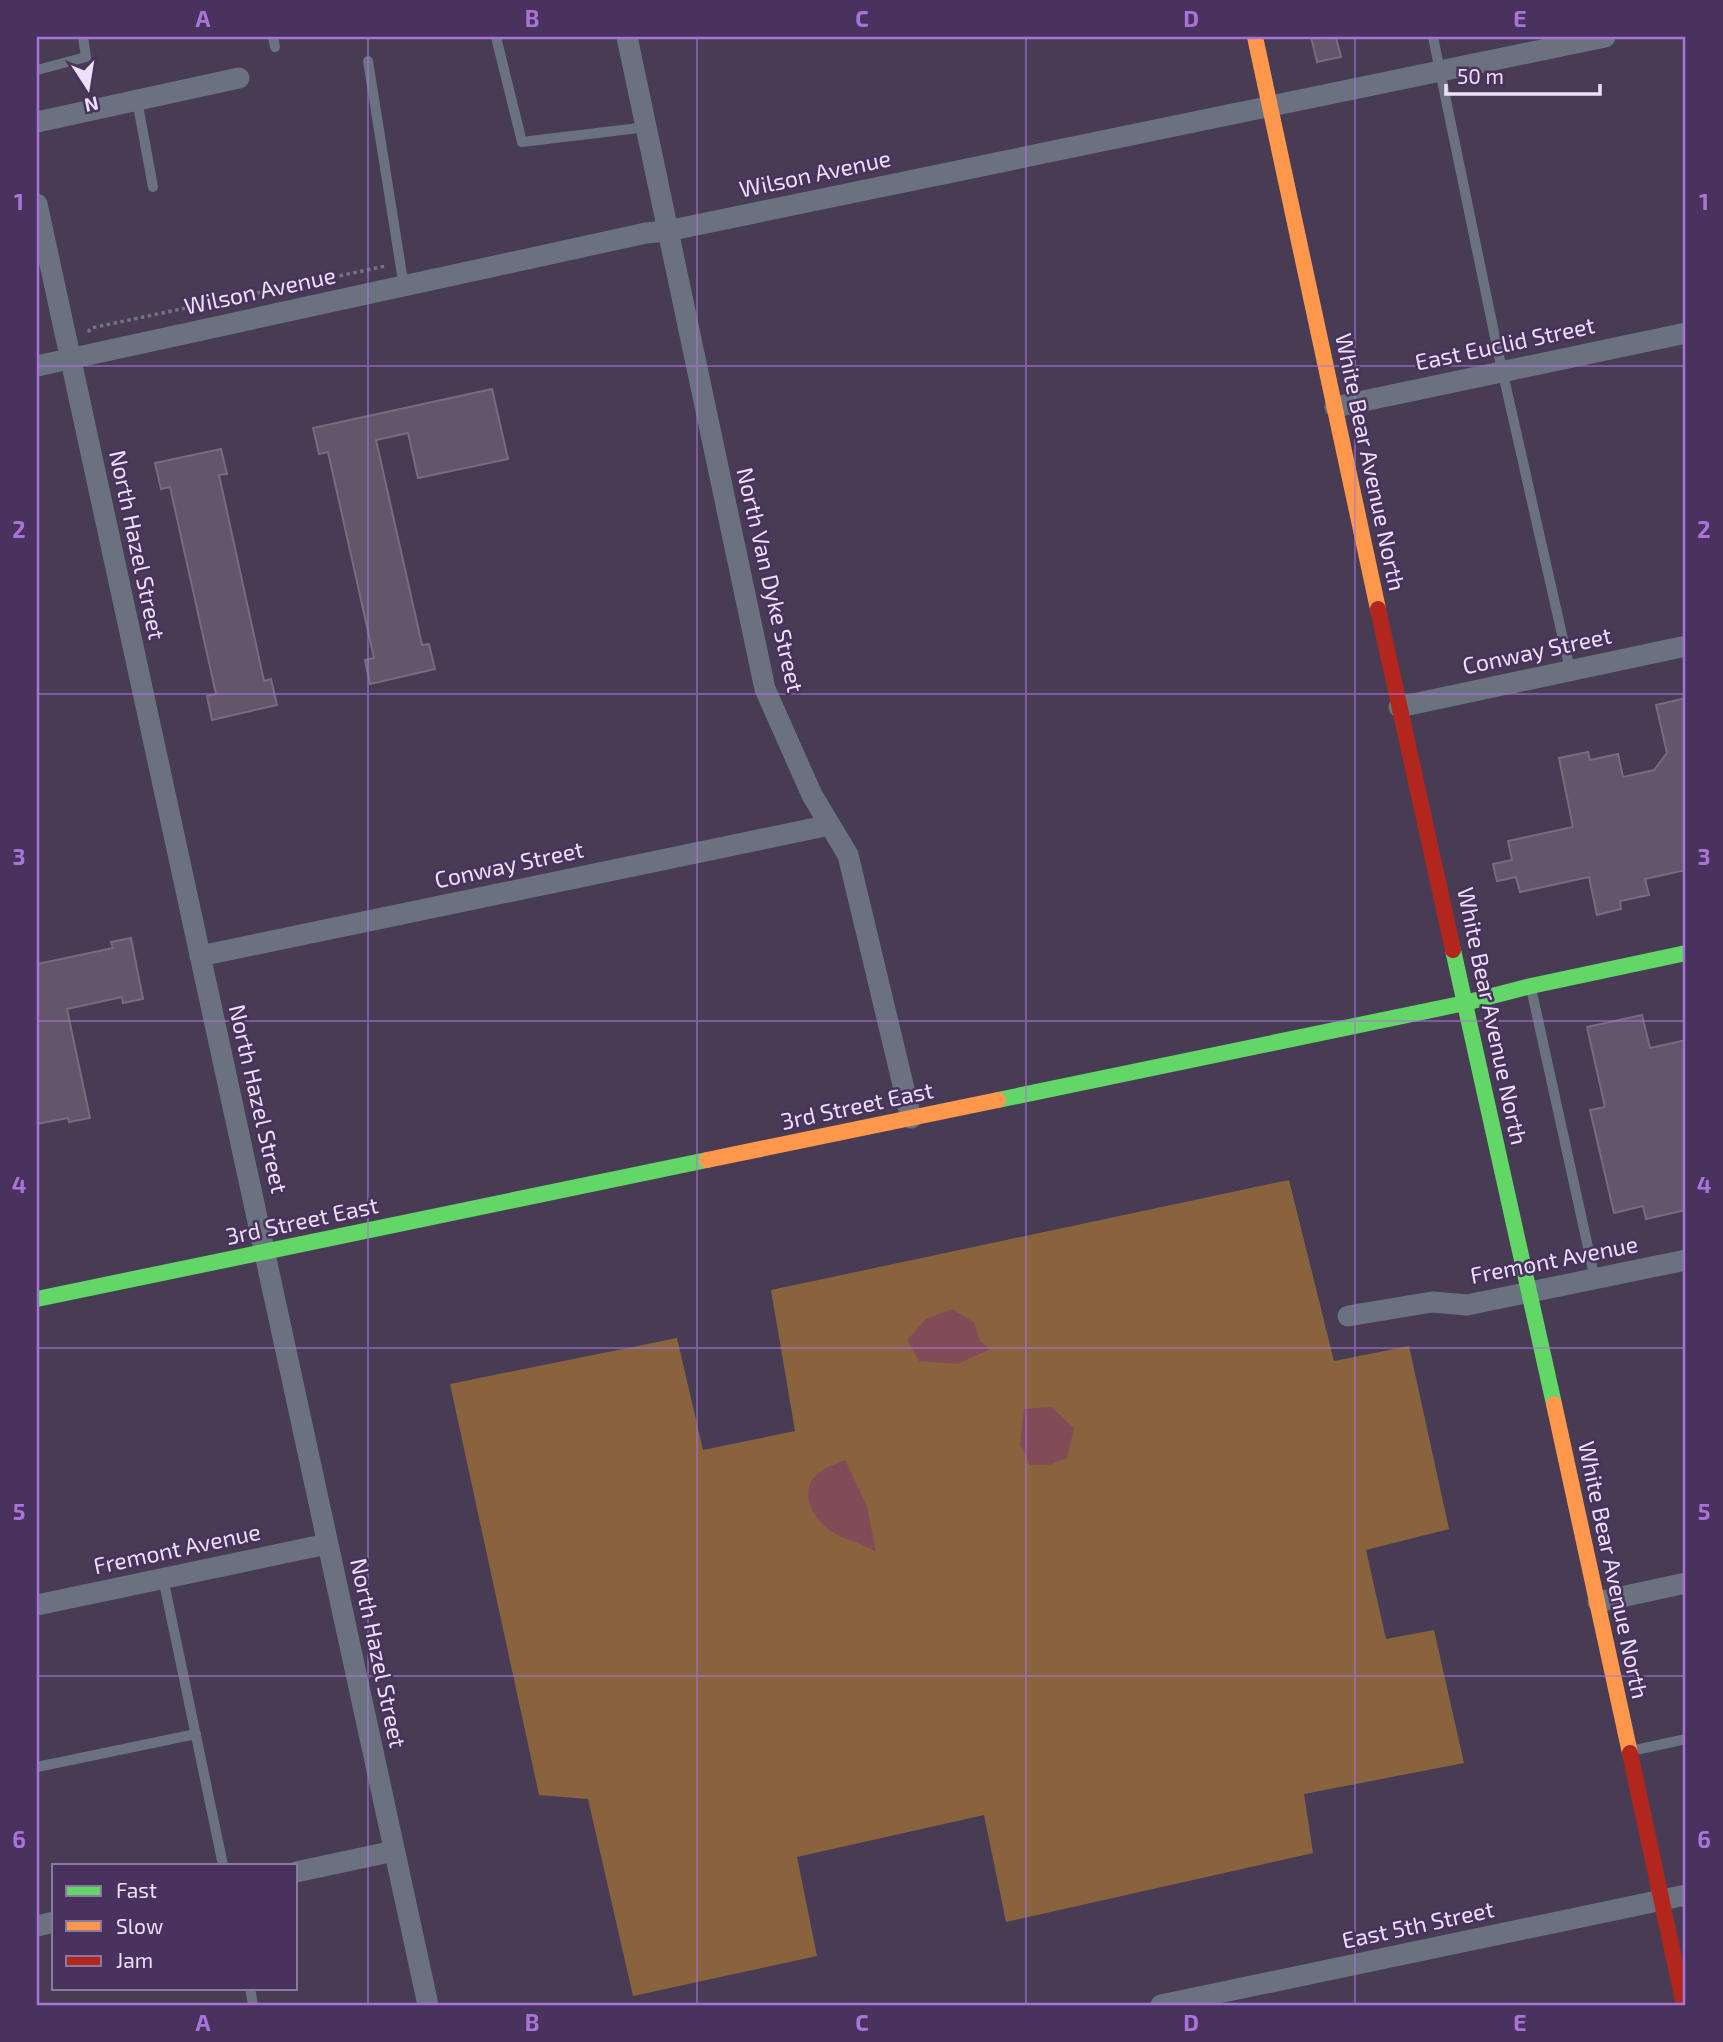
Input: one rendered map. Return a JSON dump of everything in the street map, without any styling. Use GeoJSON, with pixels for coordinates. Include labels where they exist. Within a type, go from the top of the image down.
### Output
{"type":"FeatureCollection","features":[{"type":"Feature","properties":{"kind":"main road","name":"White Bear Avenue North"},"geometry":{"type":"LineString","coordinates":[[1255,37],[1684,2005]]}},
{"type":"Feature","properties":{"kind":"main road","name":"3rd Street East"},"geometry":{"type":"LineString","coordinates":[[37,1299],[1465,1003],[1686,953]]}},
{"type":"Feature","properties":{"kind":"street","name":"North Van Dyke Street"},"geometry":{"type":"LineString","coordinates":[[627,37],[765,689],[812,795],[848,855],[911,1118]]}},
{"type":"Feature","properties":{"kind":"street","name":"Wilson Avenue"},"geometry":{"type":"LineString","coordinates":[[37,366],[646,233],[667,231],[1605,37]]}},
{"type":"Feature","properties":{"kind":"street"},"geometry":{"type":"LineString","coordinates":[[37,122],[239,78]]}},
{"type":"Feature","properties":{"kind":"street","name":"North Hazel Street"},"geometry":{"type":"LineString","coordinates":[[37,204],[428,2005]]}},
{"type":"Feature","properties":{"kind":"street","name":"East Euclid Street"},"geometry":{"type":"LineString","coordinates":[[1335,407],[1686,333]]}},
{"type":"Feature","properties":{"kind":"street","name":"Conway Street"},"geometry":{"type":"LineString","coordinates":[[1399,706],[1686,646]]}},
{"type":"Feature","properties":{"kind":"street","name":"Conway Street"},"geometry":{"type":"LineString","coordinates":[[200,956],[830,825]]}},
{"type":"Feature","properties":{"kind":"street","name":"Fremont Avenue"},"geometry":{"type":"LineString","coordinates":[[1348,1316],[1432,1302],[1467,1305],[1686,1260]]}},
{"type":"Feature","properties":{"kind":"street","name":"Fremont Avenue"},"geometry":{"type":"LineString","coordinates":[[37,1605],[327,1544]]}},
{"type":"Feature","properties":{"kind":"street"},"geometry":{"type":"LineString","coordinates":[[1598,1602],[1686,1583]]}},
{"type":"Feature","properties":{"kind":"street"},"geometry":{"type":"LineString","coordinates":[[298,1872],[394,1851]]}},
{"type":"Feature","properties":{"kind":"street","name":"East 5th Street"},"geometry":{"type":"LineString","coordinates":[[1161,2005],[1686,1895]]}},
{"type":"Feature","properties":{"kind":"lane"},"geometry":{"type":"LineString","coordinates":[[37,70],[86,57],[83,37]]}},
{"type":"Feature","properties":{"kind":"lane"},"geometry":{"type":"LineString","coordinates":[[498,37],[522,142],[647,127]]}},
{"type":"Feature","properties":{"kind":"lane"},"geometry":{"type":"LineString","coordinates":[[1433,37],[1438,72],[1446,96],[1497,347],[1570,670]]}},
{"type":"Feature","properties":{"kind":"lane"},"geometry":{"type":"LineString","coordinates":[[368,61],[404,287]]}},
{"type":"Feature","properties":{"kind":"lane"},"geometry":{"type":"LineString","coordinates":[[137,100],[153,187]]}},
{"type":"Feature","properties":{"kind":"lane"},"geometry":{"type":"LineString","coordinates":[[1531,986],[1595,1279]]}},
{"type":"Feature","properties":{"kind":"lane"},"geometry":{"type":"LineString","coordinates":[[163,1578],[223,1864]]}},
{"type":"Feature","properties":{"kind":"lane"},"geometry":{"type":"LineString","coordinates":[[37,1767],[196,1734]]}},
{"type":"Feature","properties":{"kind":"lane"},"geometry":{"type":"LineString","coordinates":[[1628,1751],[1686,1739]]}},
{"type":"Feature","properties":{"kind":"path"},"geometry":{"type":"LineString","coordinates":[[88,332],[91,328],[399,263]]}},
{"type":"Feature","properties":{"kind":"shaded area"},"geometry":{"type":"Polygon","coordinates":[[[1289,1180],[1334,1361],[1409,1346],[1449,1529],[1366,1550],[1386,1639],[1434,1630],[1464,1763],[1304,1794],[1313,1853],[1006,1922],[984,1815],[797,1857],[817,1956],[633,1996],[588,1799],[539,1795],[450,1384],[677,1338],[703,1450],[795,1431],[771,1290],[1289,1180]]]}},
{"type":"Feature","properties":{"kind":"shaded area"},"geometry":{"type":"Polygon","coordinates":[[[952,1309],[974,1322],[980,1341],[990,1349],[958,1364],[919,1361],[907,1340],[926,1319],[952,1309]]]}},
{"type":"Feature","properties":{"kind":"shaded area"},"geometry":{"type":"Polygon","coordinates":[[[1051,1407],[1074,1428],[1067,1458],[1049,1465],[1030,1465],[1020,1445],[1024,1409],[1051,1407]]]}},
{"type":"Feature","properties":{"kind":"shaded area"},"geometry":{"type":"Polygon","coordinates":[[[845,1460],[867,1506],[876,1552],[829,1530],[817,1518],[810,1504],[809,1488],[815,1476],[845,1460]]]}},
{"type":"Feature","properties":{"kind":"building"},"geometry":{"type":"Polygon","coordinates":[[[1311,37],[1336,37],[1341,57],[1317,62],[1311,37]]]}},
{"type":"Feature","properties":{"kind":"building"},"geometry":{"type":"Polygon","coordinates":[[[492,389],[508,459],[418,478],[408,433],[376,440],[422,645],[429,644],[435,669],[370,684],[365,660],[374,658],[328,452],[319,454],[313,428],[492,389]]]}},
{"type":"Feature","properties":{"kind":"building"},"geometry":{"type":"Polygon","coordinates":[[[221,449],[227,474],[219,475],[264,681],[271,679],[277,705],[212,720],[207,696],[216,694],[170,487],[161,489],[155,463],[221,449]]]}},
{"type":"Feature","properties":{"kind":"building"},"geometry":{"type":"Polygon","coordinates":[[[1686,698],[1686,870],[1645,879],[1649,895],[1620,901],[1621,909],[1597,915],[1589,877],[1520,892],[1516,877],[1497,881],[1493,864],[1512,860],[1508,841],[1573,827],[1559,758],[1588,752],[1590,760],[1618,754],[1623,777],[1654,770],[1667,753],[1656,705],[1686,698]]]}},
{"type":"Feature","properties":{"kind":"building"},"geometry":{"type":"Polygon","coordinates":[[[131,938],[143,999],[123,1003],[122,997],[67,1009],[90,1118],[69,1122],[68,1118],[37,1124],[37,964],[113,948],[111,942],[131,938]]]}},
{"type":"Feature","properties":{"kind":"building"},"geometry":{"type":"Polygon","coordinates":[[[1642,1015],[1650,1048],[1686,1040],[1686,1210],[1646,1219],[1643,1206],[1614,1213],[1590,1110],[1605,1107],[1587,1027],[1642,1015]]]}},
{"type":"Feature","properties":{"kind":"traffic: fast"},"geometry":{"type":"LineString","coordinates":[[1453,950],[1554,1404]]}},
{"type":"Feature","properties":{"kind":"traffic: fast"},"geometry":{"type":"LineString","coordinates":[[998,1100],[1465,1003],[1686,953]]}},
{"type":"Feature","properties":{"kind":"traffic: fast"},"geometry":{"type":"LineString","coordinates":[[37,1299],[707,1160]]}},
{"type":"Feature","properties":{"kind":"traffic: slow"},"geometry":{"type":"LineString","coordinates":[[1255,37],[1378,609]]}},
{"type":"Feature","properties":{"kind":"traffic: slow"},"geometry":{"type":"LineString","coordinates":[[707,1160],[998,1100]]}},
{"type":"Feature","properties":{"kind":"traffic: slow"},"geometry":{"type":"LineString","coordinates":[[1554,1404],[1630,1753]]}},
{"type":"Feature","properties":{"kind":"traffic: jam"},"geometry":{"type":"LineString","coordinates":[[1378,609],[1453,950]]}},
{"type":"Feature","properties":{"kind":"traffic: jam"},"geometry":{"type":"LineString","coordinates":[[1630,1753],[1684,2005]]}}]}
